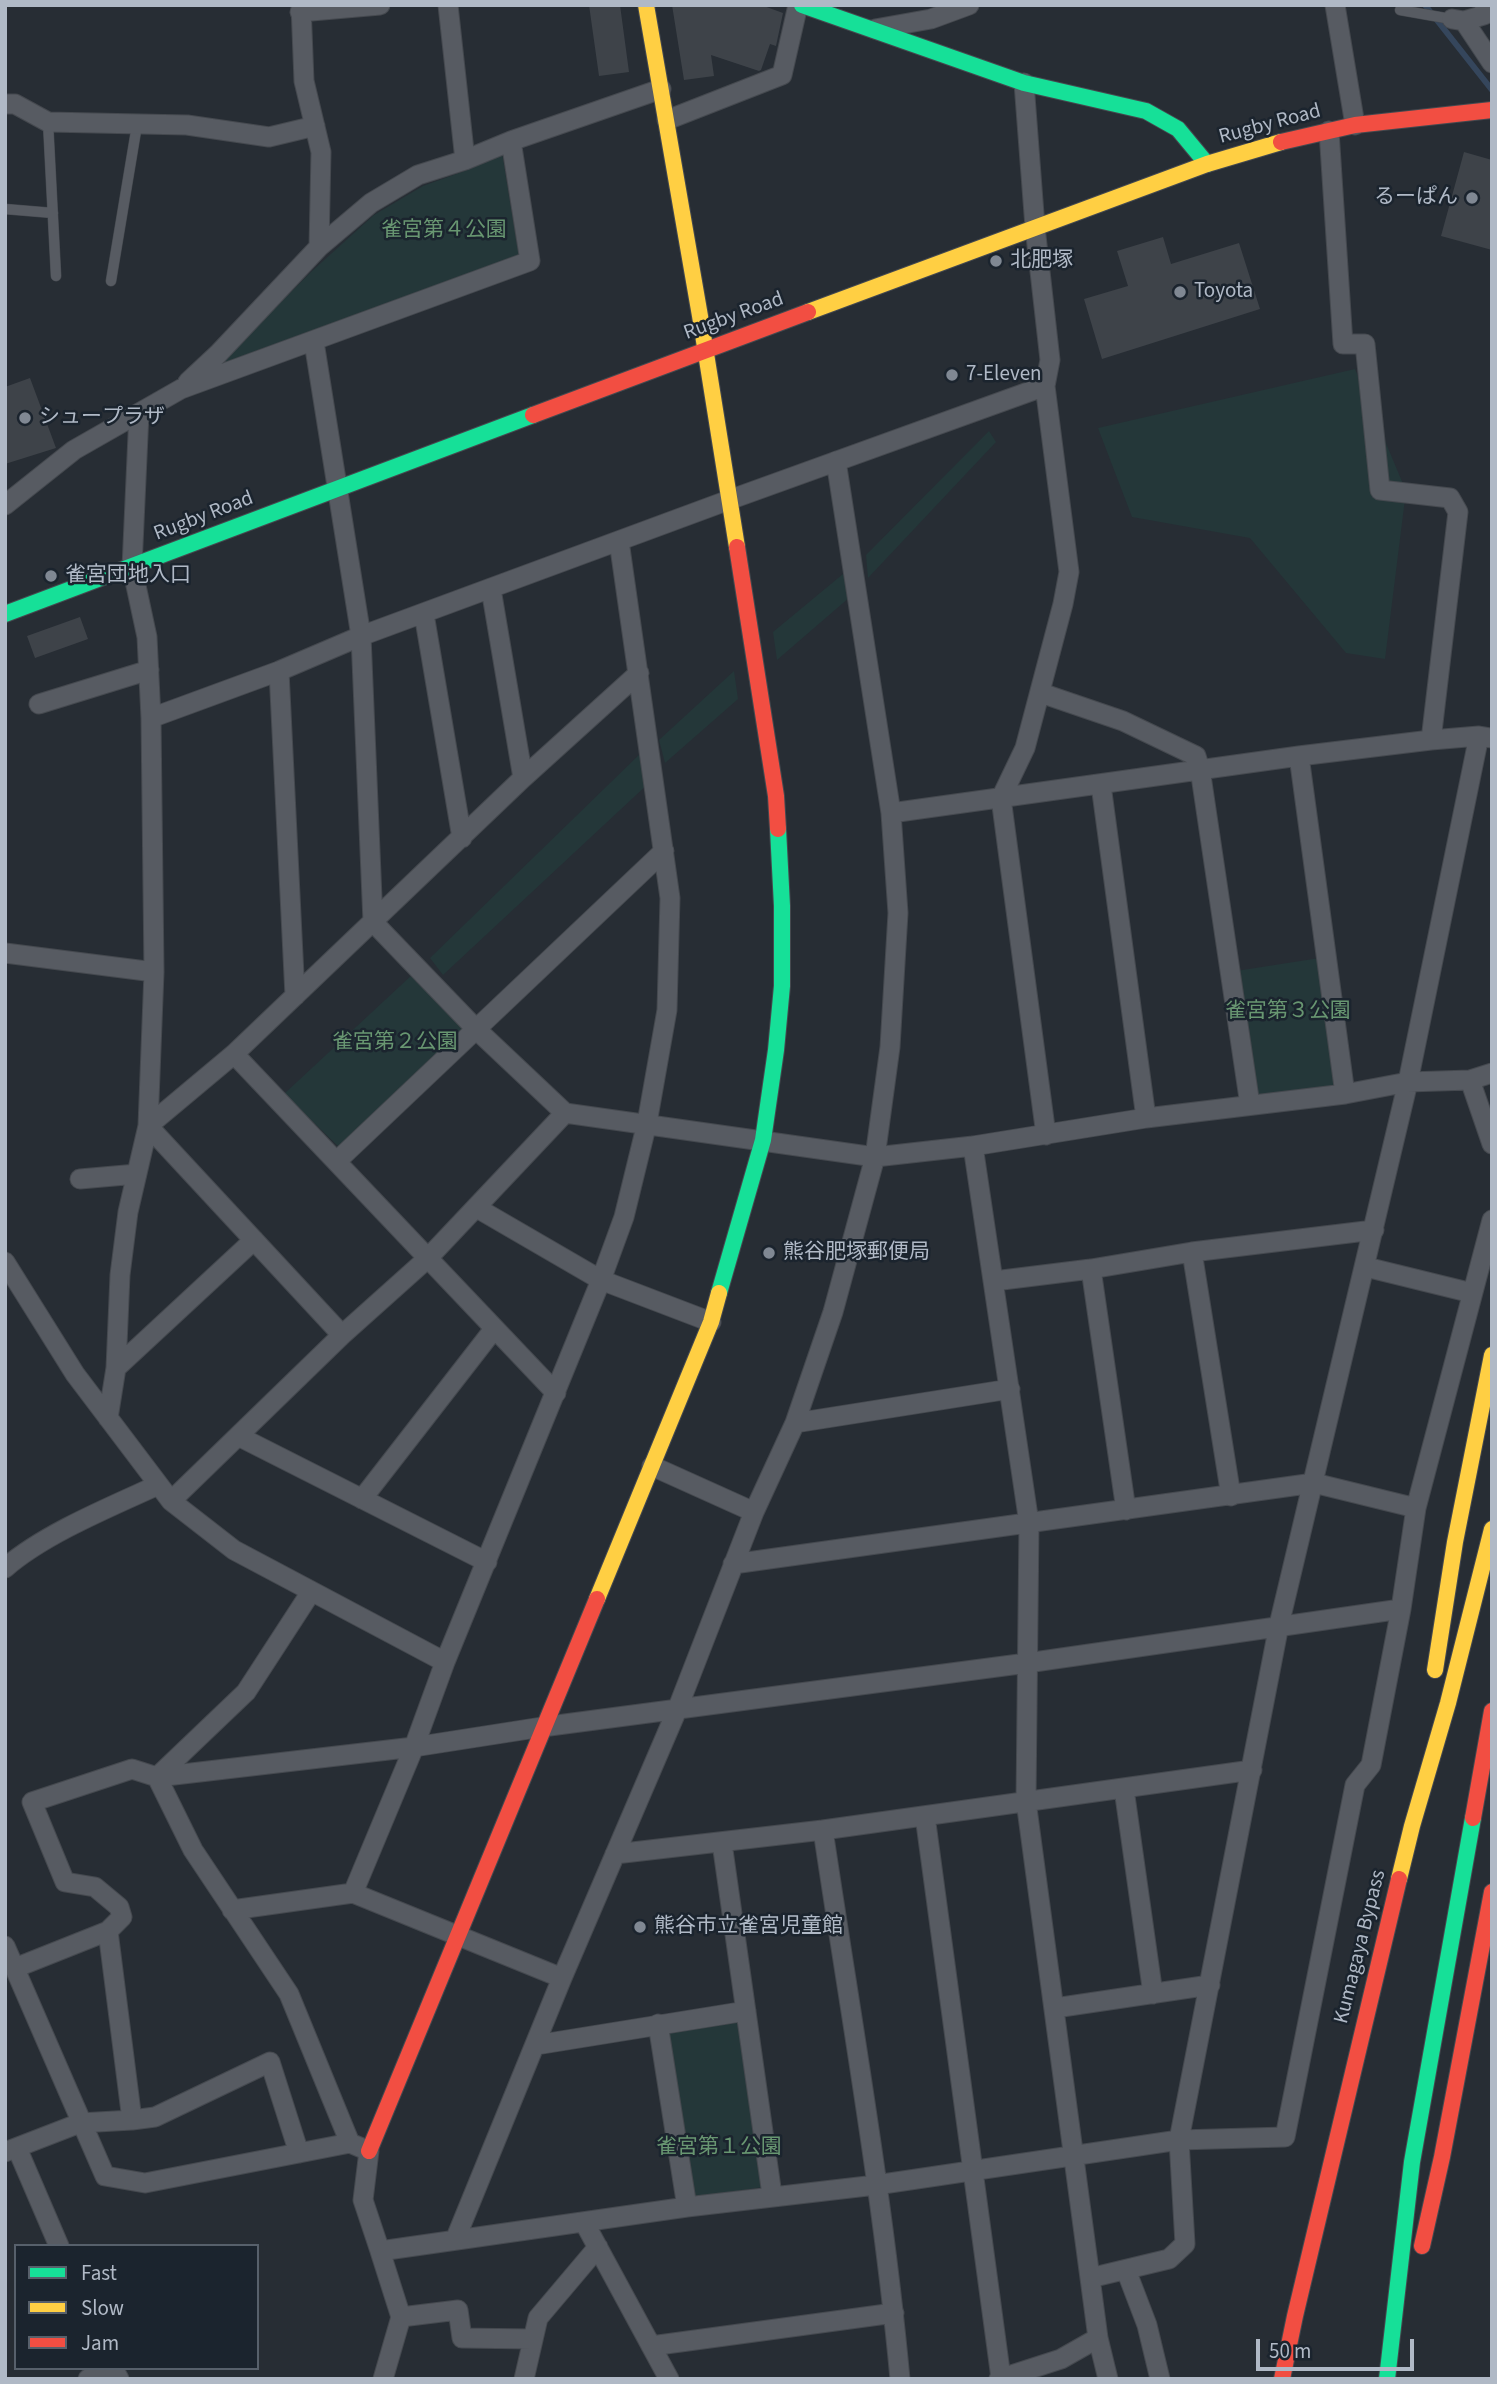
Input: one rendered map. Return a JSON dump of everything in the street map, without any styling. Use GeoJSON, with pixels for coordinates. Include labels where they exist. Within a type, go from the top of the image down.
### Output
{"type":"FeatureCollection","features":[{"type":"Feature","properties":{"kind":"main road"},"geometry":{"type":"LineString","coordinates":[[360,2147],[456,1936],[711,1322],[763,1140],[776,1050],[782,986],[776,796],[705,350],[646,5]]}},
{"type":"Feature","properties":{"kind":"main road"},"geometry":{"type":"LineString","coordinates":[[800,5],[1024,83],[1146,111],[1178,129],[1207,164]]}},
{"type":"Feature","properties":{"kind":"main road","name":"Rugby Road"},"geometry":{"type":"LineString","coordinates":[[5,614],[1207,164],[1270,145],[1355,125],[1492,110]]}},
{"type":"Feature","properties":{"kind":"main road"},"geometry":{"type":"LineString","coordinates":[[1412,1826],[1455,1542],[1492,1355]]}},
{"type":"Feature","properties":{"kind":"main road","name":"Kumagaya Bypass"},"geometry":{"type":"LineString","coordinates":[[1282,2379],[1412,1826],[1448,1703],[1492,1529]]}},
{"type":"Feature","properties":{"kind":"main road"},"geometry":{"type":"LineString","coordinates":[[1389,2379],[1412,2162],[1492,1711]]}},
{"type":"Feature","properties":{"kind":"main road"},"geometry":{"type":"LineString","coordinates":[[1389,2379],[1442,2157],[1492,1892]]}},
{"type":"Feature","properties":{"kind":"street"},"geometry":{"type":"LineString","coordinates":[[319,247],[321,152],[304,81],[301,9],[380,5]]}},
{"type":"Feature","properties":{"kind":"street"},"geometry":{"type":"LineString","coordinates":[[448,5],[465,160]]}},
{"type":"Feature","properties":{"kind":"street"},"geometry":{"type":"LineString","coordinates":[[667,120],[782,75],[800,5]]}},
{"type":"Feature","properties":{"kind":"street"},"geometry":{"type":"LineString","coordinates":[[869,30],[930,19],[969,5]]}},
{"type":"Feature","properties":{"kind":"street"},"geometry":{"type":"LineString","coordinates":[[1335,5],[1355,125]]}},
{"type":"Feature","properties":{"kind":"street"},"geometry":{"type":"LineString","coordinates":[[1485,5],[1484,15],[1458,20],[1492,63]]}},
{"type":"Feature","properties":{"kind":"street"},"geometry":{"type":"LineString","coordinates":[[1024,83],[1035,227],[1050,360],[1045,386],[1069,572],[1041,693],[1025,748],[1000,799],[1046,1135]]}},
{"type":"Feature","properties":{"kind":"street"},"geometry":{"type":"LineString","coordinates":[[181,389],[218,354],[319,247],[371,203],[418,175],[662,89]]}},
{"type":"Feature","properties":{"kind":"street"},"geometry":{"type":"LineString","coordinates":[[5,104],[15,104],[48,122],[187,125],[269,137],[315,126]]}},
{"type":"Feature","properties":{"kind":"street"},"geometry":{"type":"LineString","coordinates":[[1329,131],[1343,344],[1365,344],[1380,490],[1450,498],[1458,512],[1431,740]]}},
{"type":"Feature","properties":{"kind":"street"},"geometry":{"type":"LineString","coordinates":[[5,505],[74,450],[181,389],[530,261],[511,141]]}},
{"type":"Feature","properties":{"kind":"street"},"geometry":{"type":"LineString","coordinates":[[314,342],[361,636],[373,922],[477,1030],[565,1114],[647,1123],[875,1157],[973,1146],[1146,1118],[1345,1094],[1409,1082],[1470,1080],[1492,1073]]}},
{"type":"Feature","properties":{"kind":"street"},"geometry":{"type":"LineString","coordinates":[[151,718],[279,671],[361,636],[1045,386]]}},
{"type":"Feature","properties":{"kind":"street"},"geometry":{"type":"LineString","coordinates":[[108,1418],[116,1368],[120,1275],[128,1212],[149,1126],[154,972],[149,670],[147,637],[132,567],[139,413]]}},
{"type":"Feature","properties":{"kind":"street"},"geometry":{"type":"LineString","coordinates":[[455,2240],[537,2045],[562,1978],[677,1710],[754,1512],[795,1423],[832,1312],[875,1157],[890,1047],[898,914],[891,813],[836,461]]}},
{"type":"Feature","properties":{"kind":"street"},"geometry":{"type":"LineString","coordinates":[[353,1893],[601,1280],[624,1217],[647,1123],[667,1010],[670,898],[619,541]]}},
{"type":"Feature","properties":{"kind":"street"},"geometry":{"type":"LineString","coordinates":[[491,589],[523,778]]}},
{"type":"Feature","properties":{"kind":"street"},"geometry":{"type":"LineString","coordinates":[[424,614],[462,838]]}},
{"type":"Feature","properties":{"kind":"street"},"geometry":{"type":"LineString","coordinates":[[38,704],[149,670]]}},
{"type":"Feature","properties":{"kind":"street"},"geometry":{"type":"LineString","coordinates":[[279,671],[295,996]]}},
{"type":"Feature","properties":{"kind":"street"},"geometry":{"type":"LineString","coordinates":[[149,1126],[234,1054],[523,778],[639,673]]}},
{"type":"Feature","properties":{"kind":"street"},"geometry":{"type":"LineString","coordinates":[[1041,693],[1123,721],[1196,757],[1200,769],[1250,1105]]}},
{"type":"Feature","properties":{"kind":"street"},"geometry":{"type":"LineString","coordinates":[[891,813],[1299,756],[1431,740],[1485,737],[1366,1268],[1279,1625],[1179,2140],[1185,2244],[1169,2259],[1090,2278]]}},
{"type":"Feature","properties":{"kind":"street"},"geometry":{"type":"LineString","coordinates":[[1299,756],[1345,1094]]}},
{"type":"Feature","properties":{"kind":"street"},"geometry":{"type":"LineString","coordinates":[[1101,785],[1146,1118]]}},
{"type":"Feature","properties":{"kind":"street"},"geometry":{"type":"LineString","coordinates":[[337,1161],[664,851]]}},
{"type":"Feature","properties":{"kind":"street"},"geometry":{"type":"LineString","coordinates":[[5,953],[154,972]]}},
{"type":"Feature","properties":{"kind":"street"},"geometry":{"type":"LineString","coordinates":[[234,1054],[556,1393]]}},
{"type":"Feature","properties":{"kind":"street"},"geometry":{"type":"LineString","coordinates":[[1470,1080],[1492,1144]]}},
{"type":"Feature","properties":{"kind":"street"},"geometry":{"type":"LineString","coordinates":[[171,1501],[342,1335],[428,1258],[565,1114]]}},
{"type":"Feature","properties":{"kind":"street"},"geometry":{"type":"LineString","coordinates":[[149,1126],[342,1335]]}},
{"type":"Feature","properties":{"kind":"street"},"geometry":{"type":"LineString","coordinates":[[973,1146],[1028,1523],[1026,1801],[1098,2338],[1108,2379]]}},
{"type":"Feature","properties":{"kind":"street"},"geometry":{"type":"LineString","coordinates":[[80,1179],[137,1174]]}},
{"type":"Feature","properties":{"kind":"street"},"geometry":{"type":"LineString","coordinates":[[477,1208],[601,1280],[711,1322]]}},
{"type":"Feature","properties":{"kind":"street"},"geometry":{"type":"LineString","coordinates":[[380,2251],[772,2195],[876,2185],[1179,2140],[1285,2137],[1355,1785],[1371,1765],[1401,1609],[1416,1508],[1492,1220]]}},
{"type":"Feature","properties":{"kind":"street"},"geometry":{"type":"LineString","coordinates":[[994,1281],[1091,1269],[1192,1252],[1374,1230]]}},
{"type":"Feature","properties":{"kind":"street"},"geometry":{"type":"LineString","coordinates":[[116,1368],[254,1240]]}},
{"type":"Feature","properties":{"kind":"street"},"geometry":{"type":"LineString","coordinates":[[1192,1252],[1231,1496]]}},
{"type":"Feature","properties":{"kind":"street"},"geometry":{"type":"LineString","coordinates":[[5,1262],[75,1374],[171,1501],[234,1550],[445,1662]]}},
{"type":"Feature","properties":{"kind":"street"},"geometry":{"type":"LineString","coordinates":[[1366,1268],[1472,1293]]}},
{"type":"Feature","properties":{"kind":"street"},"geometry":{"type":"LineString","coordinates":[[1091,1269],[1126,1510]]}},
{"type":"Feature","properties":{"kind":"street"},"geometry":{"type":"LineString","coordinates":[[362,1499],[494,1329]]}},
{"type":"Feature","properties":{"kind":"street"},"geometry":{"type":"LineString","coordinates":[[795,1423],[1010,1389]]}},
{"type":"Feature","properties":{"kind":"street"},"geometry":{"type":"LineString","coordinates":[[238,1436],[487,1562]]}},
{"type":"Feature","properties":{"kind":"street"},"geometry":{"type":"LineString","coordinates":[[652,1466],[754,1512]]}},
{"type":"Feature","properties":{"kind":"street"},"geometry":{"type":"LineString","coordinates":[[733,1564],[1314,1483],[1416,1508]]}},
{"type":"Feature","properties":{"kind":"street"},"geometry":{"type":"LineString","coordinates":[[5,1568],[19,1556],[89,1518],[158,1485]]}},
{"type":"Feature","properties":{"kind":"street"},"geometry":{"type":"LineString","coordinates":[[157,1777],[246,1692],[311,1592]]}},
{"type":"Feature","properties":{"kind":"street"},"geometry":{"type":"LineString","coordinates":[[15,1968],[108,1931],[122,1917],[119,1907],[95,1887],[65,1882],[32,1802],[131,1769],[157,1777],[414,1747],[1401,1609]]}},
{"type":"Feature","properties":{"kind":"street"},"geometry":{"type":"LineString","coordinates":[[615,1854],[823,1830],[1252,1770]]}},
{"type":"Feature","properties":{"kind":"street"},"geometry":{"type":"LineString","coordinates":[[157,1777],[192,1850],[289,1994],[360,2147],[363,2200],[401,2317],[383,2379]]}},
{"type":"Feature","properties":{"kind":"street"},"geometry":{"type":"LineString","coordinates":[[1124,1790],[1153,1994]]}},
{"type":"Feature","properties":{"kind":"street"},"geometry":{"type":"LineString","coordinates":[[925,1816],[972,2170],[1008,2377],[1061,2359],[1098,2338]]}},
{"type":"Feature","properties":{"kind":"street"},"geometry":{"type":"LineString","coordinates":[[823,1830],[894,2313],[900,2379]]}},
{"type":"Feature","properties":{"kind":"street"},"geometry":{"type":"LineString","coordinates":[[722,1843],[772,2195]]}},
{"type":"Feature","properties":{"kind":"street"},"geometry":{"type":"LineString","coordinates":[[232,1910],[353,1893],[562,1978]]}},
{"type":"Feature","properties":{"kind":"street"},"geometry":{"type":"LineString","coordinates":[[108,1931],[132,2120]]}},
{"type":"Feature","properties":{"kind":"street"},"geometry":{"type":"LineString","coordinates":[[5,1946],[105,2176],[145,2183],[299,2153],[360,2147]]}},
{"type":"Feature","properties":{"kind":"street"},"geometry":{"type":"LineString","coordinates":[[1055,2008],[1210,1985]]}},
{"type":"Feature","properties":{"kind":"street"},"geometry":{"type":"LineString","coordinates":[[537,2045],[746,2011]]}},
{"type":"Feature","properties":{"kind":"street"},"geometry":{"type":"LineString","coordinates":[[658,2024],[687,2207]]}},
{"type":"Feature","properties":{"kind":"street"},"geometry":{"type":"LineString","coordinates":[[58,2244],[11,2150],[80,2123],[155,2117],[270,2062],[299,2153]]}},
{"type":"Feature","properties":{"kind":"street"},"geometry":{"type":"LineString","coordinates":[[584,2222],[669,2379]]}},
{"type":"Feature","properties":{"kind":"street"},"geometry":{"type":"LineString","coordinates":[[524,2379],[538,2318],[598,2247]]}},
{"type":"Feature","properties":{"kind":"street"},"geometry":{"type":"LineString","coordinates":[[1126,2270],[1147,2325],[1160,2379]]}},
{"type":"Feature","properties":{"kind":"street"},"geometry":{"type":"LineString","coordinates":[[401,2317],[458,2310],[462,2338],[532,2339]]}},
{"type":"Feature","properties":{"kind":"street"},"geometry":{"type":"LineString","coordinates":[[651,2346],[894,2313]]}},
{"type":"Feature","properties":{"kind":"lane"},"geometry":{"type":"LineString","coordinates":[[1400,10],[1458,20]]}},
{"type":"Feature","properties":{"kind":"lane"},"geometry":{"type":"LineString","coordinates":[[48,122],[56,276]]}},
{"type":"Feature","properties":{"kind":"lane"},"geometry":{"type":"LineString","coordinates":[[111,281],[137,125]]}},
{"type":"Feature","properties":{"kind":"lane"},"geometry":{"type":"LineString","coordinates":[[5,209],[53,213]]}},
{"type":"Feature","properties":{"kind":"green space","name":"雀宮第４公園"},"geometry":{"type":"Polygon","coordinates":[[[502,153],[519,256],[216,367],[311,272],[374,215],[423,186],[470,169],[502,153]]]}},
{"type":"Feature","properties":{"kind":"green space"},"geometry":{"type":"Polygon","coordinates":[[[1355,369],[1406,491],[1385,659],[1346,653],[1250,538],[1132,517],[1098,428],[1355,369]]]}},
{"type":"Feature","properties":{"kind":"green space"},"geometry":{"type":"Polygon","coordinates":[[[989,431],[996,442],[868,578],[866,555],[989,431]]]}},
{"type":"Feature","properties":{"kind":"green space"},"geometry":{"type":"Polygon","coordinates":[[[843,574],[850,597],[777,660],[773,632],[843,574]]]}},
{"type":"Feature","properties":{"kind":"green space"},"geometry":{"type":"Polygon","coordinates":[[[734,671],[738,699],[665,763],[659,740],[734,671]]]}},
{"type":"Feature","properties":{"kind":"green space"},"geometry":{"type":"Polygon","coordinates":[[[643,751],[649,783],[443,975],[430,958],[643,751]]]}},
{"type":"Feature","properties":{"kind":"green space","name":"雀宮第３公園"},"geometry":{"type":"Polygon","coordinates":[[[1326,957],[1344,1087],[1254,1097],[1236,971],[1326,957]]]}},
{"type":"Feature","properties":{"kind":"green space","name":"雀宮第２公園"},"geometry":{"type":"Polygon","coordinates":[[[413,974],[465,1031],[340,1148],[284,1094],[413,974]]]}},
{"type":"Feature","properties":{"kind":"green space","name":"雀宮第１公園"},"geometry":{"type":"Polygon","coordinates":[[[740,2021],[763,2187],[686,2199],[666,2032],[740,2021]]]}},
{"type":"Feature","properties":{"kind":"building"},"geometry":{"type":"Polygon","coordinates":[[[589,5],[620,5],[629,72],[599,76],[589,5]]]}},
{"type":"Feature","properties":{"kind":"building"},"geometry":{"type":"Polygon","coordinates":[[[672,5],[761,5],[783,13],[776,46],[770,44],[759,71],[711,55],[714,76],[684,80],[672,5]]]}},
{"type":"Feature","properties":{"kind":"building","name":"るーぱん"},"geometry":{"type":"Polygon","coordinates":[[[1464,152],[1492,160],[1492,250],[1441,236],[1464,152]]]}},
{"type":"Feature","properties":{"kind":"building","name":"Toyota"},"geometry":{"type":"Polygon","coordinates":[[[1163,237],[1171,264],[1239,243],[1260,309],[1102,359],[1084,299],[1128,286],[1117,251],[1163,237]]]}},
{"type":"Feature","properties":{"kind":"building","name":"シュープラザ"},"geometry":{"type":"Polygon","coordinates":[[[30,378],[56,448],[5,464],[5,387],[30,378]]]}},
{"type":"Feature","properties":{"kind":"building"},"geometry":{"type":"Polygon","coordinates":[[[80,617],[88,639],[35,658],[27,636],[80,617]]]}},
{"type":"Feature","properties":{"kind":"waterway"},"geometry":{"type":"LineString","coordinates":[[1425,5],[1492,90]]}},
{"type":"Feature","properties":{"kind":"traffic: fast"},"geometry":{"type":"LineString","coordinates":[[802,5],[1024,83],[1146,111],[1178,129],[1207,164]]}},
{"type":"Feature","properties":{"kind":"traffic: fast"},"geometry":{"type":"LineString","coordinates":[[5,614],[533,415]]}},
{"type":"Feature","properties":{"kind":"traffic: fast"},"geometry":{"type":"LineString","coordinates":[[719,1293],[763,1140],[776,1050],[782,986],[778,829]]}},
{"type":"Feature","properties":{"kind":"traffic: fast"},"geometry":{"type":"LineString","coordinates":[[1387,2379],[1412,2162],[1473,1818]]}},
{"type":"Feature","properties":{"kind":"traffic: slow"},"geometry":{"type":"LineString","coordinates":[[646,5],[737,547]]}},
{"type":"Feature","properties":{"kind":"traffic: slow"},"geometry":{"type":"LineString","coordinates":[[808,312],[1207,164],[1281,142]]}},
{"type":"Feature","properties":{"kind":"traffic: slow"},"geometry":{"type":"LineString","coordinates":[[597,1599],[711,1322],[719,1293]]}},
{"type":"Feature","properties":{"kind":"traffic: slow"},"geometry":{"type":"LineString","coordinates":[[1435,1670],[1455,1542],[1492,1355]]}},
{"type":"Feature","properties":{"kind":"traffic: slow"},"geometry":{"type":"LineString","coordinates":[[1399,1879],[1448,1703],[1492,1529]]}},
{"type":"Feature","properties":{"kind":"traffic: jam"},"geometry":{"type":"LineString","coordinates":[[1281,142],[1355,125],[1492,110]]}},
{"type":"Feature","properties":{"kind":"traffic: jam"},"geometry":{"type":"LineString","coordinates":[[533,415],[808,312]]}},
{"type":"Feature","properties":{"kind":"traffic: jam"},"geometry":{"type":"LineString","coordinates":[[737,547],[776,796],[778,829]]}},
{"type":"Feature","properties":{"kind":"traffic: jam"},"geometry":{"type":"LineString","coordinates":[[369,2151],[597,1599]]}},
{"type":"Feature","properties":{"kind":"traffic: jam"},"geometry":{"type":"LineString","coordinates":[[1473,1818],[1492,1711]]}},
{"type":"Feature","properties":{"kind":"traffic: jam"},"geometry":{"type":"LineString","coordinates":[[1282,2379],[1399,1879]]}},
{"type":"Feature","properties":{"kind":"traffic: jam"},"geometry":{"type":"LineString","coordinates":[[1422,2246],[1442,2157],[1492,1892]]}},
{"type":"Feature","properties":{"kind":"place","name":"るーぱん"},"geometry":{"type":"Point","coordinates":[1472,198]}},
{"type":"Feature","properties":{"kind":"place","name":"北肥塚"},"geometry":{"type":"Point","coordinates":[996,261]}},
{"type":"Feature","properties":{"kind":"place","name":"Toyota"},"geometry":{"type":"Point","coordinates":[1180,292]}},
{"type":"Feature","properties":{"kind":"place","name":"7-Eleven"},"geometry":{"type":"Point","coordinates":[952,375]}},
{"type":"Feature","properties":{"kind":"place","name":"シュープラザ"},"geometry":{"type":"Point","coordinates":[25,418]}},
{"type":"Feature","properties":{"kind":"place","name":"雀宮団地入口"},"geometry":{"type":"Point","coordinates":[51,576]}},
{"type":"Feature","properties":{"kind":"place","name":"熊谷肥塚郵便局"},"geometry":{"type":"Point","coordinates":[769,1253]}},
{"type":"Feature","properties":{"kind":"place","name":"熊谷市立雀宮児童館"},"geometry":{"type":"Point","coordinates":[640,1927]}}]}
